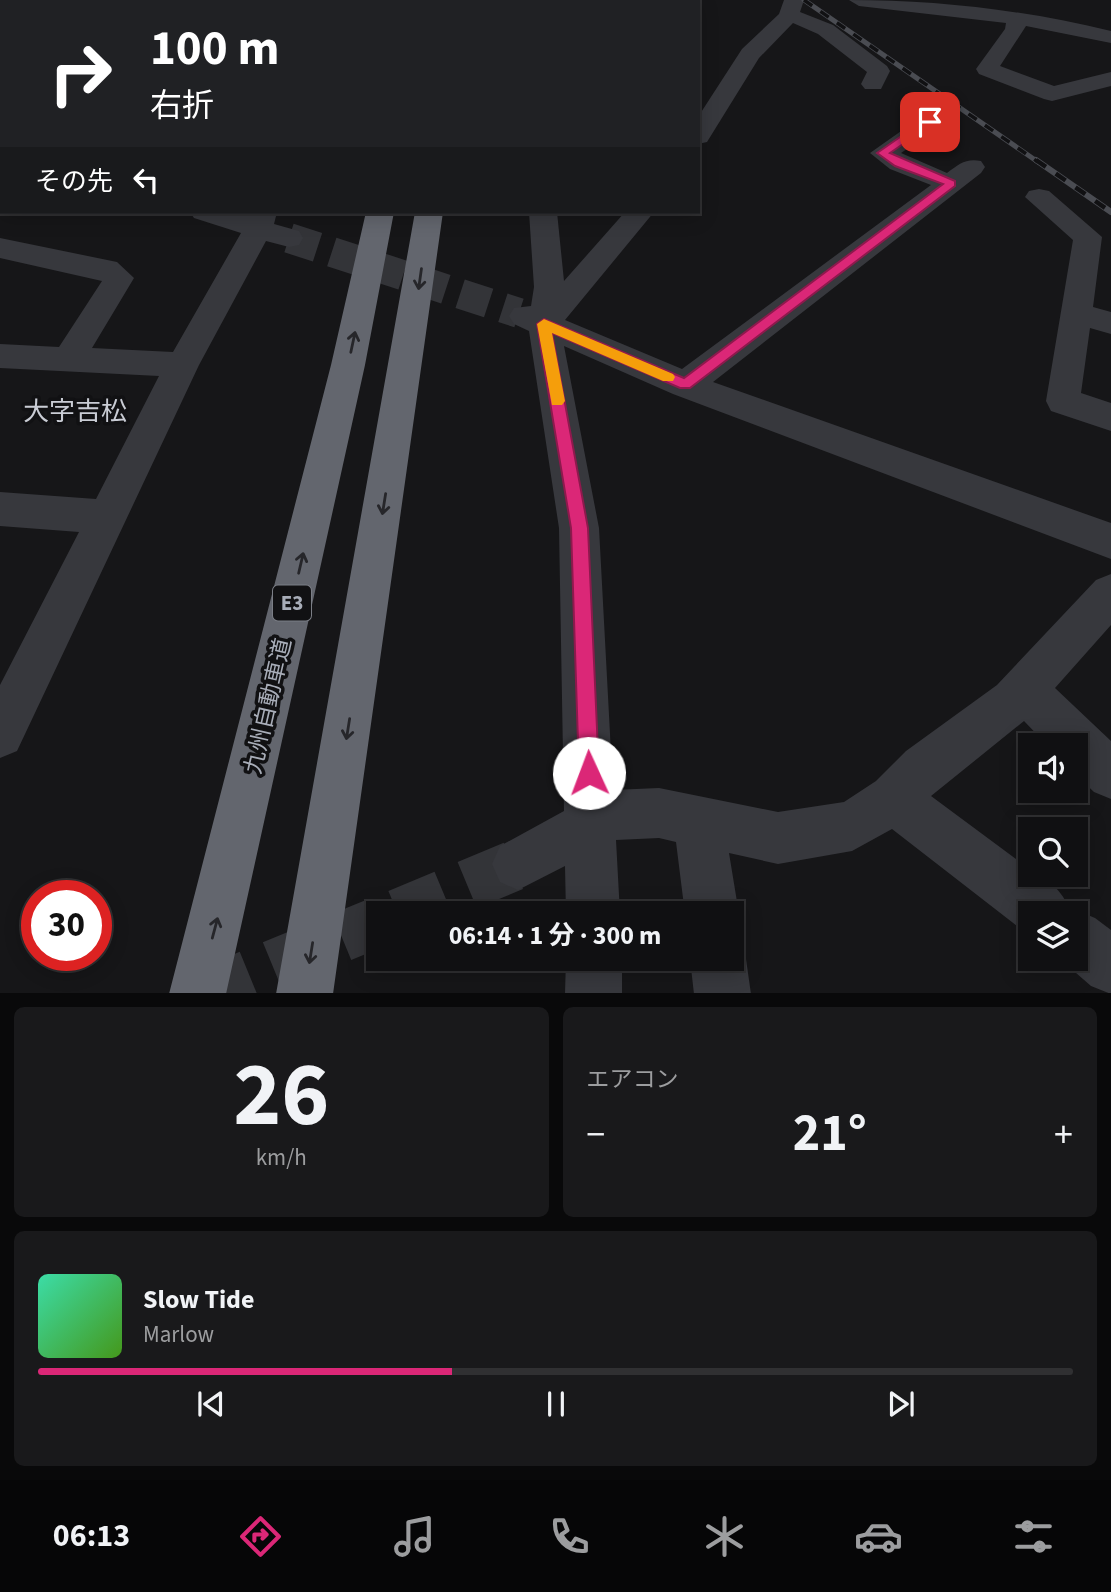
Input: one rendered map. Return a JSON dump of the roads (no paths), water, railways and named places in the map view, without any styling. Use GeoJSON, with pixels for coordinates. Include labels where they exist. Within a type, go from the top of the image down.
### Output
{"type":"FeatureCollection","features":[{"type":"Feature","properties":{"kind":"highway","name":"九州自動車道"},"geometry":{"type":"LineString","coordinates":[[197,993],[339,406],[380,214]]}},
{"type":"Feature","properties":{"kind":"highway"},"geometry":{"type":"LineString","coordinates":[[304,993],[429,214]]}},
{"type":"Feature","properties":{"kind":"street"},"geometry":{"type":"LineString","coordinates":[[859,0],[926,10],[1061,23],[1111,37]]}},
{"type":"Feature","properties":{"kind":"street"},"geometry":{"type":"LineString","coordinates":[[700,134],[750,54],[791,8],[831,34],[879,71],[878,79],[873,84]]}},
{"type":"Feature","properties":{"kind":"street"},"geometry":{"type":"LineString","coordinates":[[1016,18],[1016,29],[988,69],[1052,94],[1111,79]]}},
{"type":"Feature","properties":{"kind":"street"},"geometry":{"type":"LineString","coordinates":[[685,385],[961,175],[899,163],[883,153],[930,122]]}},
{"type":"Feature","properties":{"kind":"street"},"geometry":{"type":"LineString","coordinates":[[1038,197],[1088,237],[1062,401],[1111,417]]}},
{"type":"Feature","properties":{"kind":"street"},"geometry":{"type":"LineString","coordinates":[[2,726],[182,365],[270,226],[213,214]]}},
{"type":"Feature","properties":{"kind":"street"},"geometry":{"type":"LineString","coordinates":[[543,214],[549,287],[531,318],[579,528],[593,901]]}},
{"type":"Feature","properties":{"kind":"street"},"geometry":{"type":"LineString","coordinates":[[531,318],[638,214]]}},
{"type":"Feature","properties":{"kind":"street"},"geometry":{"type":"LineString","coordinates":[[0,248],[106,269],[119,278],[68,359]]}},
{"type":"Feature","properties":{"kind":"street"},"geometry":{"type":"LineString","coordinates":[[1076,313],[1111,323]]}},
{"type":"Feature","properties":{"kind":"street"},"geometry":{"type":"LineString","coordinates":[[531,318],[685,385],[1111,541]]}},
{"type":"Feature","properties":{"kind":"street"},"geometry":{"type":"LineString","coordinates":[[0,356],[182,365]]}},
{"type":"Feature","properties":{"kind":"street"},"geometry":{"type":"LineString","coordinates":[[0,509],[107,517]]}},
{"type":"Feature","properties":{"kind":"street"},"geometry":{"type":"LineString","coordinates":[[518,864],[608,815],[659,813],[778,838],[852,826],[894,799],[923,768],[1013,701],[1111,594]]}},
{"type":"Feature","properties":{"kind":"street"},"geometry":{"type":"LineString","coordinates":[[1024,689],[1111,775]]}},
{"type":"Feature","properties":{"kind":"street"},"geometry":{"type":"LineString","coordinates":[[894,799],[1028,901]]}},
{"type":"Feature","properties":{"kind":"street"},"geometry":{"type":"LineString","coordinates":[[699,821],[710,901]]}},
{"type":"Feature","properties":{"kind":"street"},"geometry":{"type":"LineString","coordinates":[[1088,947],[1111,966]]}},
{"type":"Feature","properties":{"kind":"street"},"geometry":{"type":"LineString","coordinates":[[593,993],[594,971]]}},
{"type":"Feature","properties":{"kind":"street"},"geometry":{"type":"LineString","coordinates":[[720,971],[723,993]]}},
{"type":"Feature","properties":{"kind":"tunnel"},"geometry":{"type":"LineString","coordinates":[[289,238],[519,313]]}},
{"type":"Feature","properties":{"kind":"tunnel"},"geometry":{"type":"LineString","coordinates":[[429,901],[518,864]]}},
{"type":"Feature","properties":{"kind":"tunnel"},"geometry":{"type":"LineString","coordinates":[[205,993],[366,927]]}},
{"type":"Feature","properties":{"kind":"railway"},"geometry":{"type":"LineString","coordinates":[[804,0],[1038,162]]}},
{"type":"Feature","properties":{"kind":"railway"},"geometry":{"type":"LineString","coordinates":[[1036,160],[1111,212]]}},
{"type":"Feature","properties":{"kind":"district","name":"大字吉松"},"geometry":{"type":"Point","coordinates":[75,411]}}]}
